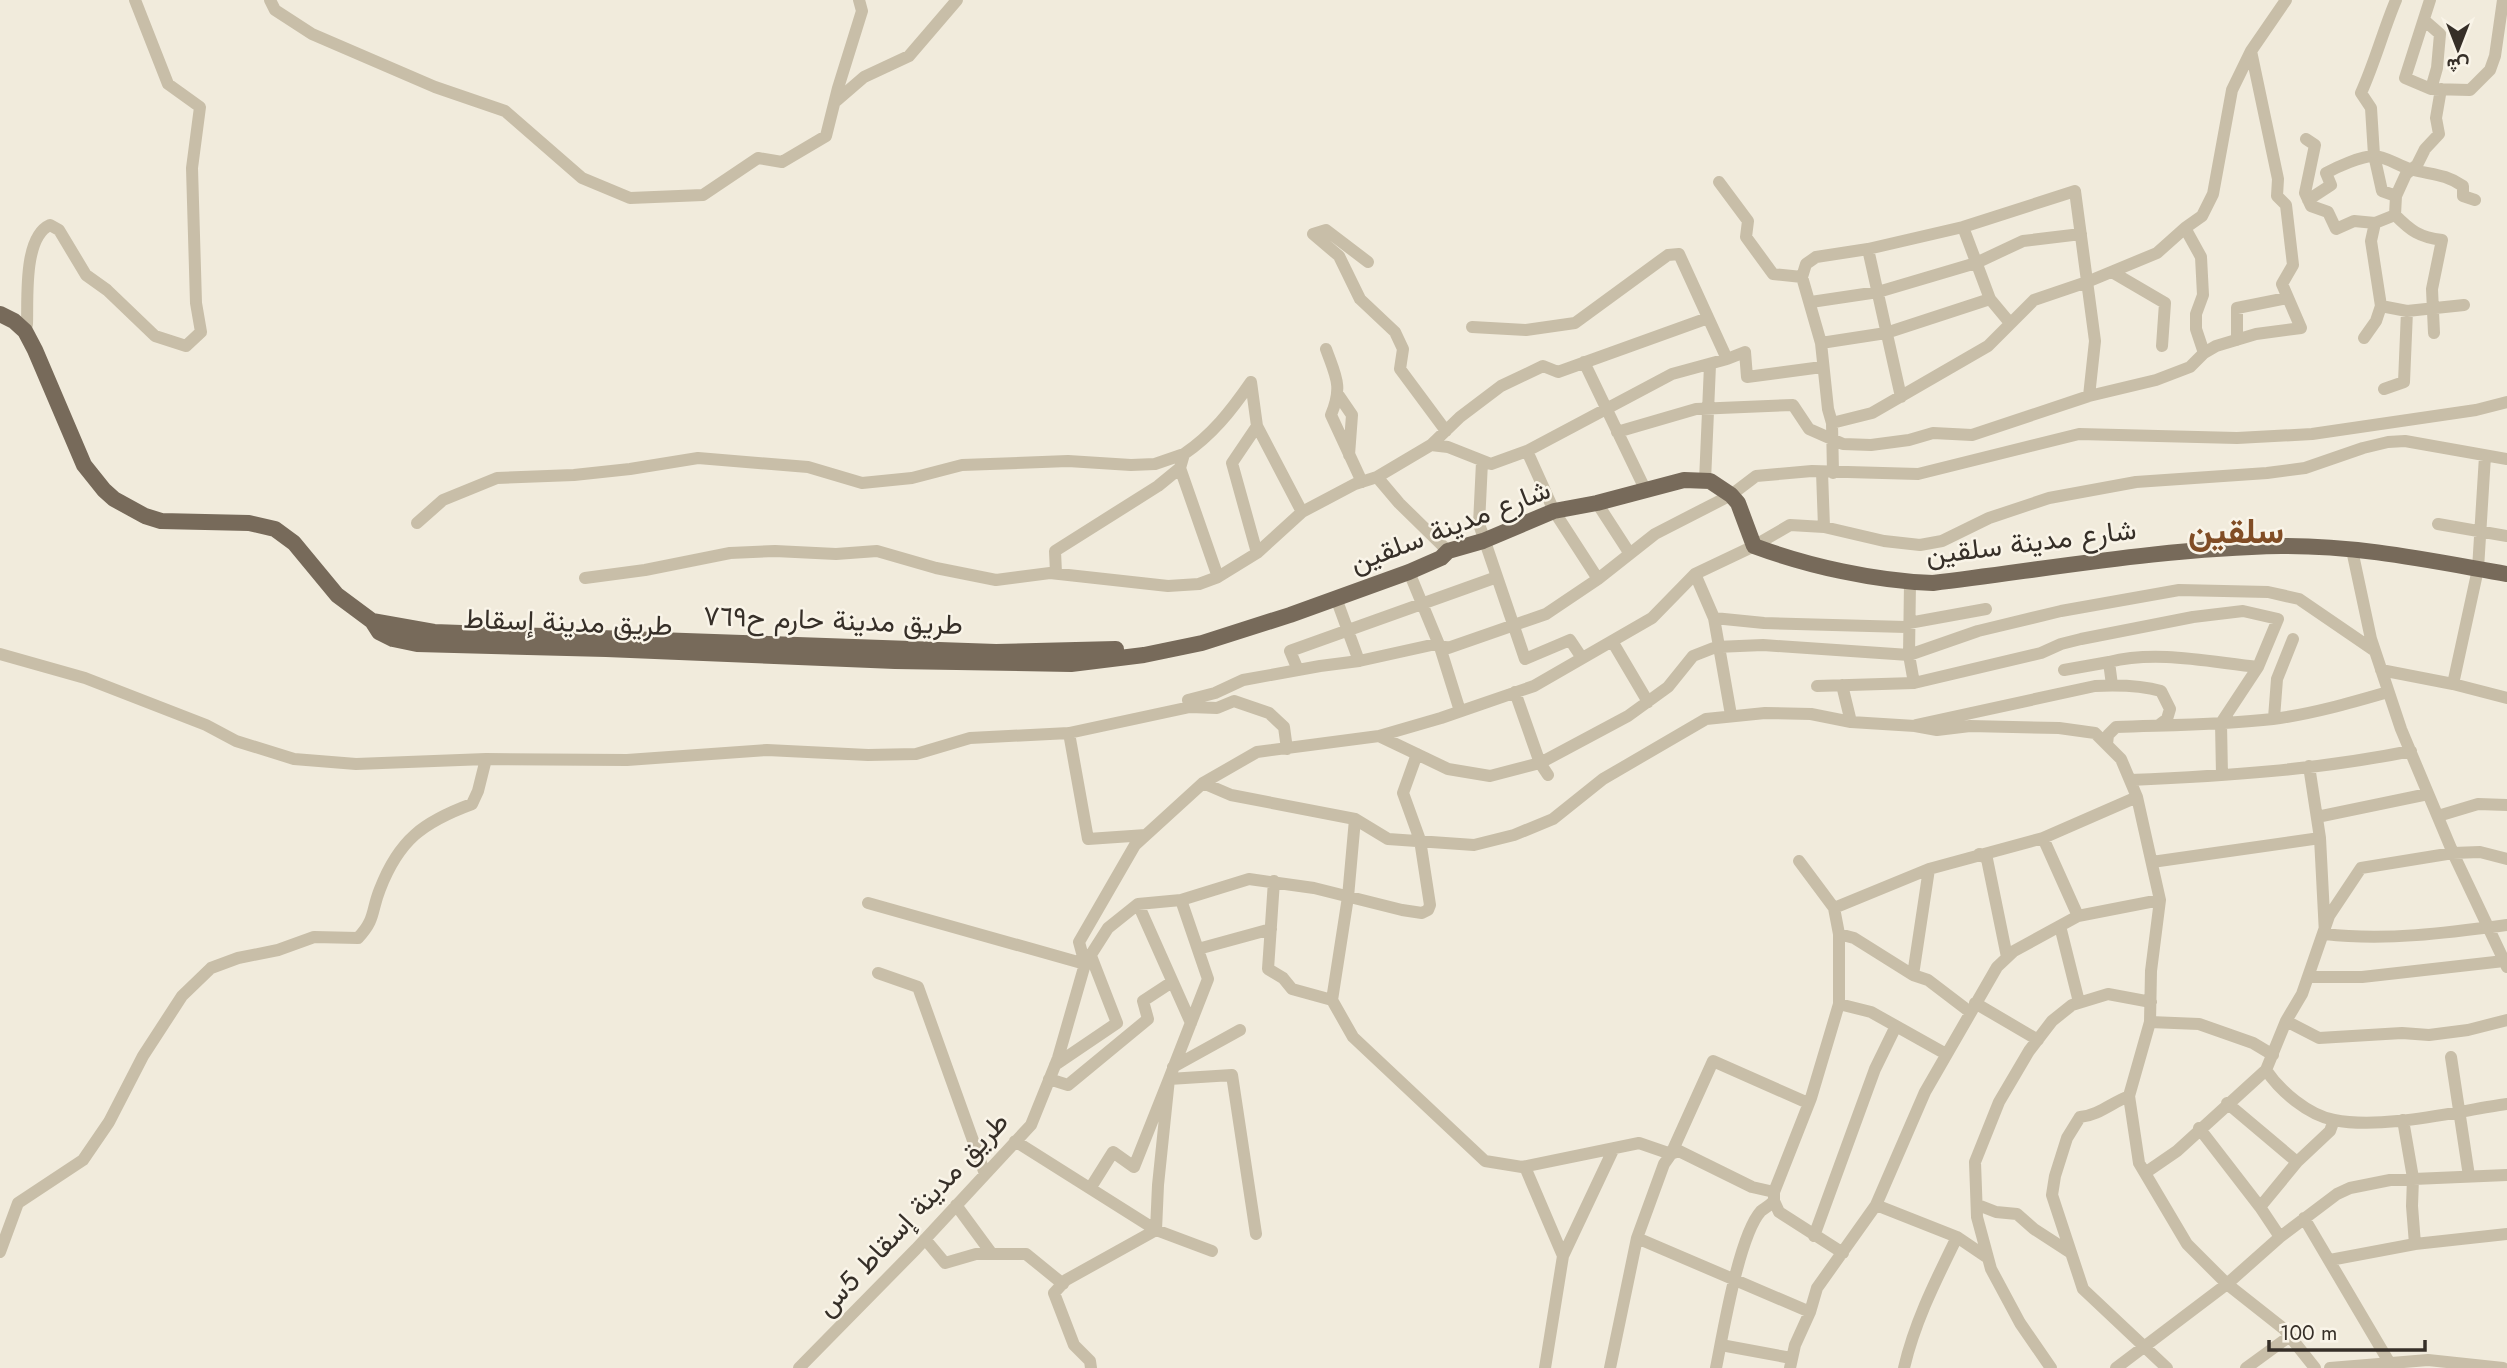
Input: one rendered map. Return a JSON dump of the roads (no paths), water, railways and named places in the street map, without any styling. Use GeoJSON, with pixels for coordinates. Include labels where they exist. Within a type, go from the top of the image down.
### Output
{"type":"FeatureCollection","features":[{"type":"Feature","properties":{"kind":"main road"},"geometry":{"type":"LineString","coordinates":[[0,314],[25,331]]}},
{"type":"Feature","properties":{"kind":"main road","name":"طريق مدينة حارم ح٧٦٩"},"geometry":{"type":"LineString","coordinates":[[25,331],[84,465],[104,491],[130,509],[161,521],[249,523],[275,529],[294,543],[337,595],[372,621],[434,632],[996,652],[1110,650],[1197,638],[1290,615]]}},
{"type":"Feature","properties":{"kind":"main road","name":"شارع مدينة سلقين"},"geometry":{"type":"LineString","coordinates":[[1290,615],[1409,572],[1441,558],[1448,551],[1482,541],[1555,511],[1684,480],[1705,481]]}},
{"type":"Feature","properties":{"kind":"main road"},"geometry":{"type":"LineString","coordinates":[[1705,481],[1710,481],[1738,503],[1754,546]]}},
{"type":"Feature","properties":{"kind":"main road","name":"شارع مدينة سلقين"},"geometry":{"type":"LineString","coordinates":[[1754,546],[1786,558],[1910,582],[1933,583],[2151,554],[2282,546],[2373,551],[2507,574]]}},
{"type":"Feature","properties":{"kind":"street"},"geometry":{"type":"LineString","coordinates":[[25,331],[30,258],[41,232],[50,225],[59,230],[86,275],[107,289],[155,336],[186,346],[201,332],[196,303],[192,168],[200,107],[168,84],[135,0]]}},
{"type":"Feature","properties":{"kind":"street"},"geometry":{"type":"LineString","coordinates":[[270,0],[275,9],[312,34],[435,87],[505,111],[582,178],[630,198],[703,195],[758,159],[782,162],[826,136],[862,11],[859,0]]}},
{"type":"Feature","properties":{"kind":"street"},"geometry":{"type":"LineString","coordinates":[[835,102],[864,77],[909,55],[957,0]]}},
{"type":"Feature","properties":{"kind":"street"},"geometry":{"type":"LineString","coordinates":[[1832,423],[1872,413],[1988,346],[2034,300],[2087,282],[2157,253],[2202,216],[2213,194],[2232,90],[2251,51],[2286,0]]}},
{"type":"Feature","properties":{"kind":"street"},"geometry":{"type":"LineString","coordinates":[[2396,0],[2379,40],[2375,63],[2361,93],[2371,108],[2374,155],[2382,191],[2396,196]]}},
{"type":"Feature","properties":{"kind":"street"},"geometry":{"type":"LineString","coordinates":[[2430,0],[2405,78],[2436,89],[2470,90],[2490,71],[2495,56],[2503,0]]}},
{"type":"Feature","properties":{"kind":"street"},"geometry":{"type":"LineString","coordinates":[[2424,20],[2440,34],[2436,89],[2436,118],[2440,134],[2424,149],[2417,165],[2406,174],[2396,196],[2395,215],[2424,238],[2442,240],[2432,289],[2434,333]]}},
{"type":"Feature","properties":{"kind":"street"},"geometry":{"type":"LineString","coordinates":[[1617,432],[1696,409],[1793,405],[1809,429],[1843,444],[1871,445],[1909,440],[1933,433],[1972,435],[2089,396],[2156,380],[2190,367],[2216,346],[2256,334],[2301,328],[2283,284],[2293,265],[2286,205],[2277,196],[2278,179],[2251,51]]}},
{"type":"Feature","properties":{"kind":"street"},"geometry":{"type":"LineString","coordinates":[[2306,138],[2315,145],[2305,193],[2311,206],[2328,212],[2336,229],[2354,221],[2375,223],[2395,215]]}},
{"type":"Feature","properties":{"kind":"street"},"geometry":{"type":"LineString","coordinates":[[2308,200],[2332,185],[2326,173],[2374,155],[2411,170],[2434,172],[2451,178],[2463,186],[2463,196],[2475,200]]}},
{"type":"Feature","properties":{"kind":"street"},"geometry":{"type":"LineString","coordinates":[[1719,182],[1748,221],[1746,237],[1773,274],[1802,277]]}},
{"type":"Feature","properties":{"kind":"street"},"geometry":{"type":"LineString","coordinates":[[1824,527],[1827,472],[1833,438],[1832,423],[1822,367],[1821,343],[1802,277],[1806,264],[1816,257],[1963,227],[2075,191],[2095,341],[2089,396]]}},
{"type":"Feature","properties":{"kind":"street"},"geometry":{"type":"LineString","coordinates":[[2364,338],[2376,321],[2381,306],[2371,241],[2375,223]]}},
{"type":"Feature","properties":{"kind":"street"},"geometry":{"type":"LineString","coordinates":[[1963,227],[1990,299],[2010,323]]}},
{"type":"Feature","properties":{"kind":"street"},"geometry":{"type":"LineString","coordinates":[[2185,228],[2201,257],[2203,295],[2196,314],[2196,330],[2204,353]]}},
{"type":"Feature","properties":{"kind":"street"},"geometry":{"type":"LineString","coordinates":[[1368,262],[1326,230],[1313,234],[1339,257],[1360,299],[1395,332],[1403,349],[1400,369],[1446,430]]}},
{"type":"Feature","properties":{"kind":"street"},"geometry":{"type":"LineString","coordinates":[[1811,302],[1878,292],[1976,263],[2023,241],[2081,234]]}},
{"type":"Feature","properties":{"kind":"street"},"geometry":{"type":"LineString","coordinates":[[1868,248],[1900,397]]}},
{"type":"Feature","properties":{"kind":"street"},"geometry":{"type":"LineString","coordinates":[[1472,327],[1526,330],[1575,323],[1668,256],[1679,254],[1727,359]]}},
{"type":"Feature","properties":{"kind":"street"},"geometry":{"type":"LineString","coordinates":[[2112,272],[2165,303],[2162,346]]}},
{"type":"Feature","properties":{"kind":"street"},"geometry":{"type":"LineString","coordinates":[[2236,340],[2237,308],[2287,298]]}},
{"type":"Feature","properties":{"kind":"street"},"geometry":{"type":"LineString","coordinates":[[1821,343],[1886,333],[1990,299]]}},
{"type":"Feature","properties":{"kind":"street"},"geometry":{"type":"LineString","coordinates":[[2381,306],[2407,311],[2464,304]]}},
{"type":"Feature","properties":{"kind":"street"},"geometry":{"type":"LineString","coordinates":[[2384,389],[2404,382],[2407,311]]}},
{"type":"Feature","properties":{"kind":"street"},"geometry":{"type":"LineString","coordinates":[[585,578],[645,570],[730,553],[775,551],[836,554],[877,551],[936,568],[996,580],[1056,573],[1168,586],[1199,584],[1217,578],[1257,553],[1302,512],[1377,477],[1431,444],[1501,386],[1543,366],[1559,372],[1708,318]]}},
{"type":"Feature","properties":{"kind":"street"},"geometry":{"type":"LineString","coordinates":[[1326,349],[1337,380],[1339,396],[1352,415],[1349,455]]}},
{"type":"Feature","properties":{"kind":"street"},"geometry":{"type":"LineString","coordinates":[[1431,444],[1448,447],[1491,464],[1527,451],[1672,374],[1710,365],[1745,352],[1747,377],[1822,367]]}},
{"type":"Feature","properties":{"kind":"street"},"geometry":{"type":"LineString","coordinates":[[1584,362],[1644,489]]}},
{"type":"Feature","properties":{"kind":"street"},"geometry":{"type":"LineString","coordinates":[[1705,481],[1710,365]]}},
{"type":"Feature","properties":{"kind":"street"},"geometry":{"type":"LineString","coordinates":[[1056,573],[1055,551],[1158,486],[1228,415],[1251,382],[1257,426],[1302,512]]}},
{"type":"Feature","properties":{"kind":"street"},"geometry":{"type":"LineString","coordinates":[[1339,396],[1331,415],[1362,482]]}},
{"type":"Feature","properties":{"kind":"street"},"geometry":{"type":"LineString","coordinates":[[1190,707],[1188,700],[1215,693],[1243,680],[1359,662],[1436,645],[1448,648],[1554,610],[1655,534],[1731,495],[1756,476],[1827,472],[1918,474],[2079,434],[2237,438],[2312,434],[2476,410],[2507,402]]}},
{"type":"Feature","properties":{"kind":"street"},"geometry":{"type":"LineString","coordinates":[[1257,426],[1232,463],[1257,553]]}},
{"type":"Feature","properties":{"kind":"street","name":"طريق مدينة إسقاط 5س"},"geometry":{"type":"LineString","coordinates":[[799,1368],[1031,1125],[1055,1065],[1088,960],[1079,942],[1135,845],[1203,783],[1257,752],[1379,736],[1534,686],[1652,618],[1695,574],[1790,526],[1824,527],[1884,541],[1920,545],[1942,541],[1989,518],[2049,498],[2136,482],[2305,468],[2388,442],[2405,441],[2507,459]]}},
{"type":"Feature","properties":{"kind":"street"},"geometry":{"type":"LineString","coordinates":[[1527,451],[1555,511],[1598,579]]}},
{"type":"Feature","properties":{"kind":"street"},"geometry":{"type":"LineString","coordinates":[[2453,684],[2478,569],[2485,456]]}},
{"type":"Feature","properties":{"kind":"street"},"geometry":{"type":"LineString","coordinates":[[417,523],[443,500],[497,478],[602,472],[698,458],[808,467],[862,483],[912,478],[962,465],[1068,461],[1131,465],[1182,461]]}},
{"type":"Feature","properties":{"kind":"street"},"geometry":{"type":"LineString","coordinates":[[1182,461],[1217,578]]}},
{"type":"Feature","properties":{"kind":"street"},"geometry":{"type":"LineString","coordinates":[[1482,462],[1479,524],[1482,541],[1525,659],[1570,640],[1582,658]]}},
{"type":"Feature","properties":{"kind":"street"},"geometry":{"type":"LineString","coordinates":[[1377,477],[1399,503],[1448,551]]}},
{"type":"Feature","properties":{"kind":"street"},"geometry":{"type":"LineString","coordinates":[[1597,503],[1630,554]]}},
{"type":"Feature","properties":{"kind":"street"},"geometry":{"type":"LineString","coordinates":[[2438,524],[2507,536]]}},
{"type":"Feature","properties":{"kind":"street"},"geometry":{"type":"LineString","coordinates":[[2309,977],[2362,977],[2506,964],[2453,853],[2388,692],[2375,651],[2352,550]]}},
{"type":"Feature","properties":{"kind":"street"},"geometry":{"type":"LineString","coordinates":[[1409,572],[1440,647],[1460,711]]}},
{"type":"Feature","properties":{"kind":"street"},"geometry":{"type":"LineString","coordinates":[[1695,574],[1714,618],[1731,715]]}},
{"type":"Feature","properties":{"kind":"street"},"geometry":{"type":"LineString","coordinates":[[1298,670],[1290,651],[1497,577]]}},
{"type":"Feature","properties":{"kind":"street"},"geometry":{"type":"LineString","coordinates":[[1910,582],[1909,655],[1914,683]]}},
{"type":"Feature","properties":{"kind":"street"},"geometry":{"type":"LineString","coordinates":[[1379,736],[1448,769],[1490,776],[1541,763],[1628,716],[1668,687],[1693,656],[1719,646],[1763,645],[1909,655],[1978,631],[2061,611],[2179,590],[2236,590],[2286,595],[2299,599],[2375,651]]}},
{"type":"Feature","properties":{"kind":"street"},"geometry":{"type":"LineString","coordinates":[[1336,598],[1359,662]]}},
{"type":"Feature","properties":{"kind":"street"},"geometry":{"type":"LineString","coordinates":[[1714,618],[1764,623],[1906,627],[1909,623],[1986,610]]}},
{"type":"Feature","properties":{"kind":"street"},"geometry":{"type":"LineString","coordinates":[[1817,686],[1914,683],[2041,653],[2081,639],[2158,623],[2242,611],[2278,620],[2258,667],[2221,723],[2222,775]]}},
{"type":"Feature","properties":{"kind":"street"},"geometry":{"type":"LineString","coordinates":[[1763,645],[1764,623]]}},
{"type":"Feature","properties":{"kind":"street"},"geometry":{"type":"LineString","coordinates":[[2274,719],[2277,679],[2292,639]]}},
{"type":"Feature","properties":{"kind":"street"},"geometry":{"type":"LineString","coordinates":[[1612,641],[1648,702]]}},
{"type":"Feature","properties":{"kind":"street"},"geometry":{"type":"LineString","coordinates":[[0,654],[85,678],[206,725],[236,741],[294,759],[356,764],[486,759],[627,760],[767,750],[869,755],[916,754],[970,738],[1069,733],[1190,707],[1217,708],[1234,701],[1269,713],[1284,727],[1287,749]]}},
{"type":"Feature","properties":{"kind":"street"},"geometry":{"type":"LineString","coordinates":[[2064,670],[2125,658],[2158,656],[2258,667]]}},
{"type":"Feature","properties":{"kind":"street"},"geometry":{"type":"LineString","coordinates":[[2109,662],[2112,685]]}},
{"type":"Feature","properties":{"kind":"street"},"geometry":{"type":"LineString","coordinates":[[2381,670],[2507,698]]}},
{"type":"Feature","properties":{"kind":"street"},"geometry":{"type":"LineString","coordinates":[[1842,685],[1851,722]]}},
{"type":"Feature","properties":{"kind":"street"},"geometry":{"type":"LineString","coordinates":[[1915,726],[1921,722],[2095,686],[2112,685],[2148,687],[2161,691],[2170,709],[2167,719],[2159,725]]}},
{"type":"Feature","properties":{"kind":"street"},"geometry":{"type":"LineString","coordinates":[[1516,692],[1541,763],[1548,775]]}},
{"type":"Feature","properties":{"kind":"street"},"geometry":{"type":"LineString","coordinates":[[2107,744],[2108,735],[2116,727],[2274,719],[2388,692]]}},
{"type":"Feature","properties":{"kind":"street"},"geometry":{"type":"LineString","coordinates":[[1203,783],[1231,795],[1355,819],[1388,839],[1474,845],[1514,835],[1553,819],[1604,779],[1706,719],[1731,715],[1811,714],[1851,722],[1937,730],[1970,726],[2095,733],[2121,759],[2137,797],[2160,900],[2151,971],[2150,1022],[2129,1096],[2139,1163],[2187,1244],[2227,1284],[2284,1329],[2315,1368]]}},
{"type":"Feature","properties":{"kind":"street"},"geometry":{"type":"LineString","coordinates":[[1069,733],[1088,839],[1146,835]]}},
{"type":"Feature","properties":{"kind":"street"},"geometry":{"type":"LineString","coordinates":[[2130,780],[2222,775],[2411,751]]}},
{"type":"Feature","properties":{"kind":"street"},"geometry":{"type":"LineString","coordinates":[[1088,960],[1108,928],[1138,904],[1181,900],[1249,879],[1274,881],[1402,911],[1422,914],[1428,911],[1430,905],[1420,840],[1403,793],[1417,754]]}},
{"type":"Feature","properties":{"kind":"street"},"geometry":{"type":"LineString","coordinates":[[0,1252],[18,1203],[83,1160],[109,1122],[143,1056],[182,996],[211,968],[238,958],[278,950],[314,937],[358,938],[370,926],[379,890],[395,859],[412,835],[444,814],[472,804],[486,759]]}},
{"type":"Feature","properties":{"kind":"street"},"geometry":{"type":"LineString","coordinates":[[2309,766],[2320,838],[2325,934]]}},
{"type":"Feature","properties":{"kind":"street"},"geometry":{"type":"LineString","coordinates":[[2316,817],[2428,794]]}},
{"type":"Feature","properties":{"kind":"street"},"geometry":{"type":"LineString","coordinates":[[1834,908],[1929,869],[2043,838],[2137,797]]}},
{"type":"Feature","properties":{"kind":"street"},"geometry":{"type":"LineString","coordinates":[[2438,816],[2478,804],[2507,805]]}},
{"type":"Feature","properties":{"kind":"street"},"geometry":{"type":"LineString","coordinates":[[1355,819],[1348,897],[1332,1000],[1353,1037],[1485,1161],[1525,1167],[1639,1143],[1671,1154],[1679,1151],[1774,1197],[1779,1212],[1843,1253]]}},
{"type":"Feature","properties":{"kind":"street"},"geometry":{"type":"LineString","coordinates":[[2043,838],[2078,916]]}},
{"type":"Feature","properties":{"kind":"street"},"geometry":{"type":"LineString","coordinates":[[2152,862],[2320,838]]}},
{"type":"Feature","properties":{"kind":"street"},"geometry":{"type":"LineString","coordinates":[[2145,1173],[2177,1151],[2199,1128],[2266,1070],[2286,1021],[2309,977],[2329,916],[2361,868],[2453,853],[2480,852],[2507,859]]}},
{"type":"Feature","properties":{"kind":"street"},"geometry":{"type":"LineString","coordinates":[[1979,854],[1987,859],[2007,957]]}},
{"type":"Feature","properties":{"kind":"street"},"geometry":{"type":"LineString","coordinates":[[1716,1368],[1735,1278],[1748,1236],[1760,1213],[1774,1197],[1808,1103],[1839,1004],[1839,934],[1834,908],[1799,861]]}},
{"type":"Feature","properties":{"kind":"street"},"geometry":{"type":"LineString","coordinates":[[1913,975],[1929,869]]}},
{"type":"Feature","properties":{"kind":"street"},"geometry":{"type":"LineString","coordinates":[[1274,881],[1268,968],[1283,978],[1292,989],[1332,1000]]}},
{"type":"Feature","properties":{"kind":"street"},"geometry":{"type":"LineString","coordinates":[[1091,1187],[1113,1152],[1134,1167],[1208,979],[1181,900]]}},
{"type":"Feature","properties":{"kind":"street"},"geometry":{"type":"LineString","coordinates":[[1721,1345],[1791,1363],[1795,1345],[1810,1312],[1817,1288],[1876,1205],[1925,1092],[1997,967],[2007,957],[2078,916],[2160,900]]}},
{"type":"Feature","properties":{"kind":"street"},"geometry":{"type":"LineString","coordinates":[[868,903],[1088,960]]}},
{"type":"Feature","properties":{"kind":"street"},"geometry":{"type":"LineString","coordinates":[[1138,904],[1191,1023]]}},
{"type":"Feature","properties":{"kind":"street"},"geometry":{"type":"LineString","coordinates":[[2325,934],[2357,938],[2423,935],[2507,925]]}},
{"type":"Feature","properties":{"kind":"street"},"geometry":{"type":"LineString","coordinates":[[2060,926],[2079,1002]]}},
{"type":"Feature","properties":{"kind":"street"},"geometry":{"type":"LineString","coordinates":[[1198,949],[1271,929]]}},
{"type":"Feature","properties":{"kind":"street"},"geometry":{"type":"LineString","coordinates":[[1839,934],[1871,947],[1913,975],[2038,1040]]}},
{"type":"Feature","properties":{"kind":"street"},"geometry":{"type":"LineString","coordinates":[[1055,1065],[1117,1023],[1088,960]]}},
{"type":"Feature","properties":{"kind":"street"},"geometry":{"type":"LineString","coordinates":[[878,973],[918,987],[985,1174]]}},
{"type":"Feature","properties":{"kind":"street"},"geometry":{"type":"LineString","coordinates":[[1049,1079],[1068,1085],[1148,1019],[1143,1001],[1172,982]]}},
{"type":"Feature","properties":{"kind":"street"},"geometry":{"type":"LineString","coordinates":[[2051,1368],[2020,1323],[1991,1269],[1977,1217],[1975,1162],[1999,1102],[2052,1021],[2079,1002],[2108,994],[2151,1002]]}},
{"type":"Feature","properties":{"kind":"street"},"geometry":{"type":"LineString","coordinates":[[1839,1004],[1871,1012],[1946,1054]]}},
{"type":"Feature","properties":{"kind":"street"},"geometry":{"type":"LineString","coordinates":[[2286,1021],[2319,1038],[2402,1033],[2429,1035],[2468,1030],[2507,1020]]}},
{"type":"Feature","properties":{"kind":"street"},"geometry":{"type":"LineString","coordinates":[[2150,1022],[2199,1024],[2253,1043],[2273,1055]]}},
{"type":"Feature","properties":{"kind":"street"},"geometry":{"type":"LineString","coordinates":[[1814,1236],[1875,1069],[1896,1026]]}},
{"type":"Feature","properties":{"kind":"street"},"geometry":{"type":"LineString","coordinates":[[1171,1073],[1240,1030]]}},
{"type":"Feature","properties":{"kind":"street"},"geometry":{"type":"LineString","coordinates":[[2451,1057],[2469,1175]]}},
{"type":"Feature","properties":{"kind":"street"},"geometry":{"type":"LineString","coordinates":[[1610,1368],[1637,1238],[1664,1164],[1713,1061],[1808,1103]]}},
{"type":"Feature","properties":{"kind":"street"},"geometry":{"type":"LineString","coordinates":[[2266,1070],[2273,1081],[2312,1112],[2334,1120],[2363,1122],[2403,1119],[2507,1104]]}},
{"type":"Feature","properties":{"kind":"street"},"geometry":{"type":"LineString","coordinates":[[1156,1230],[1158,1185],[1171,1073]]}},
{"type":"Feature","properties":{"kind":"street"},"geometry":{"type":"LineString","coordinates":[[1171,1073],[1232,1075],[1256,1234]]}},
{"type":"Feature","properties":{"kind":"street"},"geometry":{"type":"LineString","coordinates":[[2129,1096],[2112,1102],[2095,1115],[2080,1118],[2067,1138],[2052,1195],[2082,1289],[2167,1368]]}},
{"type":"Feature","properties":{"kind":"street"},"geometry":{"type":"LineString","coordinates":[[2227,1103],[2297,1162]]}},
{"type":"Feature","properties":{"kind":"street"},"geometry":{"type":"LineString","coordinates":[[2403,1119],[2413,1178],[2415,1244]]}},
{"type":"Feature","properties":{"kind":"street"},"geometry":{"type":"LineString","coordinates":[[2260,1207],[2297,1162],[2330,1131],[2334,1120]]}},
{"type":"Feature","properties":{"kind":"street"},"geometry":{"type":"LineString","coordinates":[[2199,1128],[2280,1237]]}},
{"type":"Feature","properties":{"kind":"street"},"geometry":{"type":"LineString","coordinates":[[1015,1141],[1156,1230],[1212,1251]]}},
{"type":"Feature","properties":{"kind":"street"},"geometry":{"type":"LineString","coordinates":[[1545,1368],[1563,1256],[1614,1148]]}},
{"type":"Feature","properties":{"kind":"street"},"geometry":{"type":"LineString","coordinates":[[1525,1167],[1563,1256]]}},
{"type":"Feature","properties":{"kind":"street"},"geometry":{"type":"LineString","coordinates":[[2116,1368],[2227,1284],[2325,1201],[2350,1188],[2413,1178],[2507,1175]]}},
{"type":"Feature","properties":{"kind":"street"},"geometry":{"type":"LineString","coordinates":[[956,1205],[992,1254]]}},
{"type":"Feature","properties":{"kind":"street"},"geometry":{"type":"LineString","coordinates":[[1876,1205],[1957,1237],[1988,1258]]}},
{"type":"Feature","properties":{"kind":"street"},"geometry":{"type":"LineString","coordinates":[[1978,1205],[1996,1212],[2017,1214],[2034,1229],[2071,1253]]}},
{"type":"Feature","properties":{"kind":"street"},"geometry":{"type":"LineString","coordinates":[[2304,1218],[2389,1362]]}},
{"type":"Feature","properties":{"kind":"street"},"geometry":{"type":"LineString","coordinates":[[1091,1368],[1090,1361],[1074,1345],[1054,1293],[1063,1284],[1156,1230]]}},
{"type":"Feature","properties":{"kind":"street"},"geometry":{"type":"LineString","coordinates":[[2330,1260],[2415,1244],[2507,1234]]}},
{"type":"Feature","properties":{"kind":"street"},"geometry":{"type":"LineString","coordinates":[[1904,1368],[1924,1304],[1957,1237]]}},
{"type":"Feature","properties":{"kind":"street"},"geometry":{"type":"LineString","coordinates":[[1637,1238],[1810,1312]]}},
{"type":"Feature","properties":{"kind":"street"},"geometry":{"type":"LineString","coordinates":[[925,1239],[945,1263],[976,1254],[1026,1254],[1063,1284]]}},
{"type":"Feature","properties":{"kind":"street"},"geometry":{"type":"LineString","coordinates":[[2246,1368],[2290,1336]]}},
{"type":"Feature","properties":{"kind":"street"},"geometry":{"type":"LineString","coordinates":[[2330,1368],[2428,1360],[2503,1368]]}},
{"type":"Feature","properties":{"kind":"district","name":"سلقين"},"geometry":{"type":"Point","coordinates":[2236,531]}}]}
